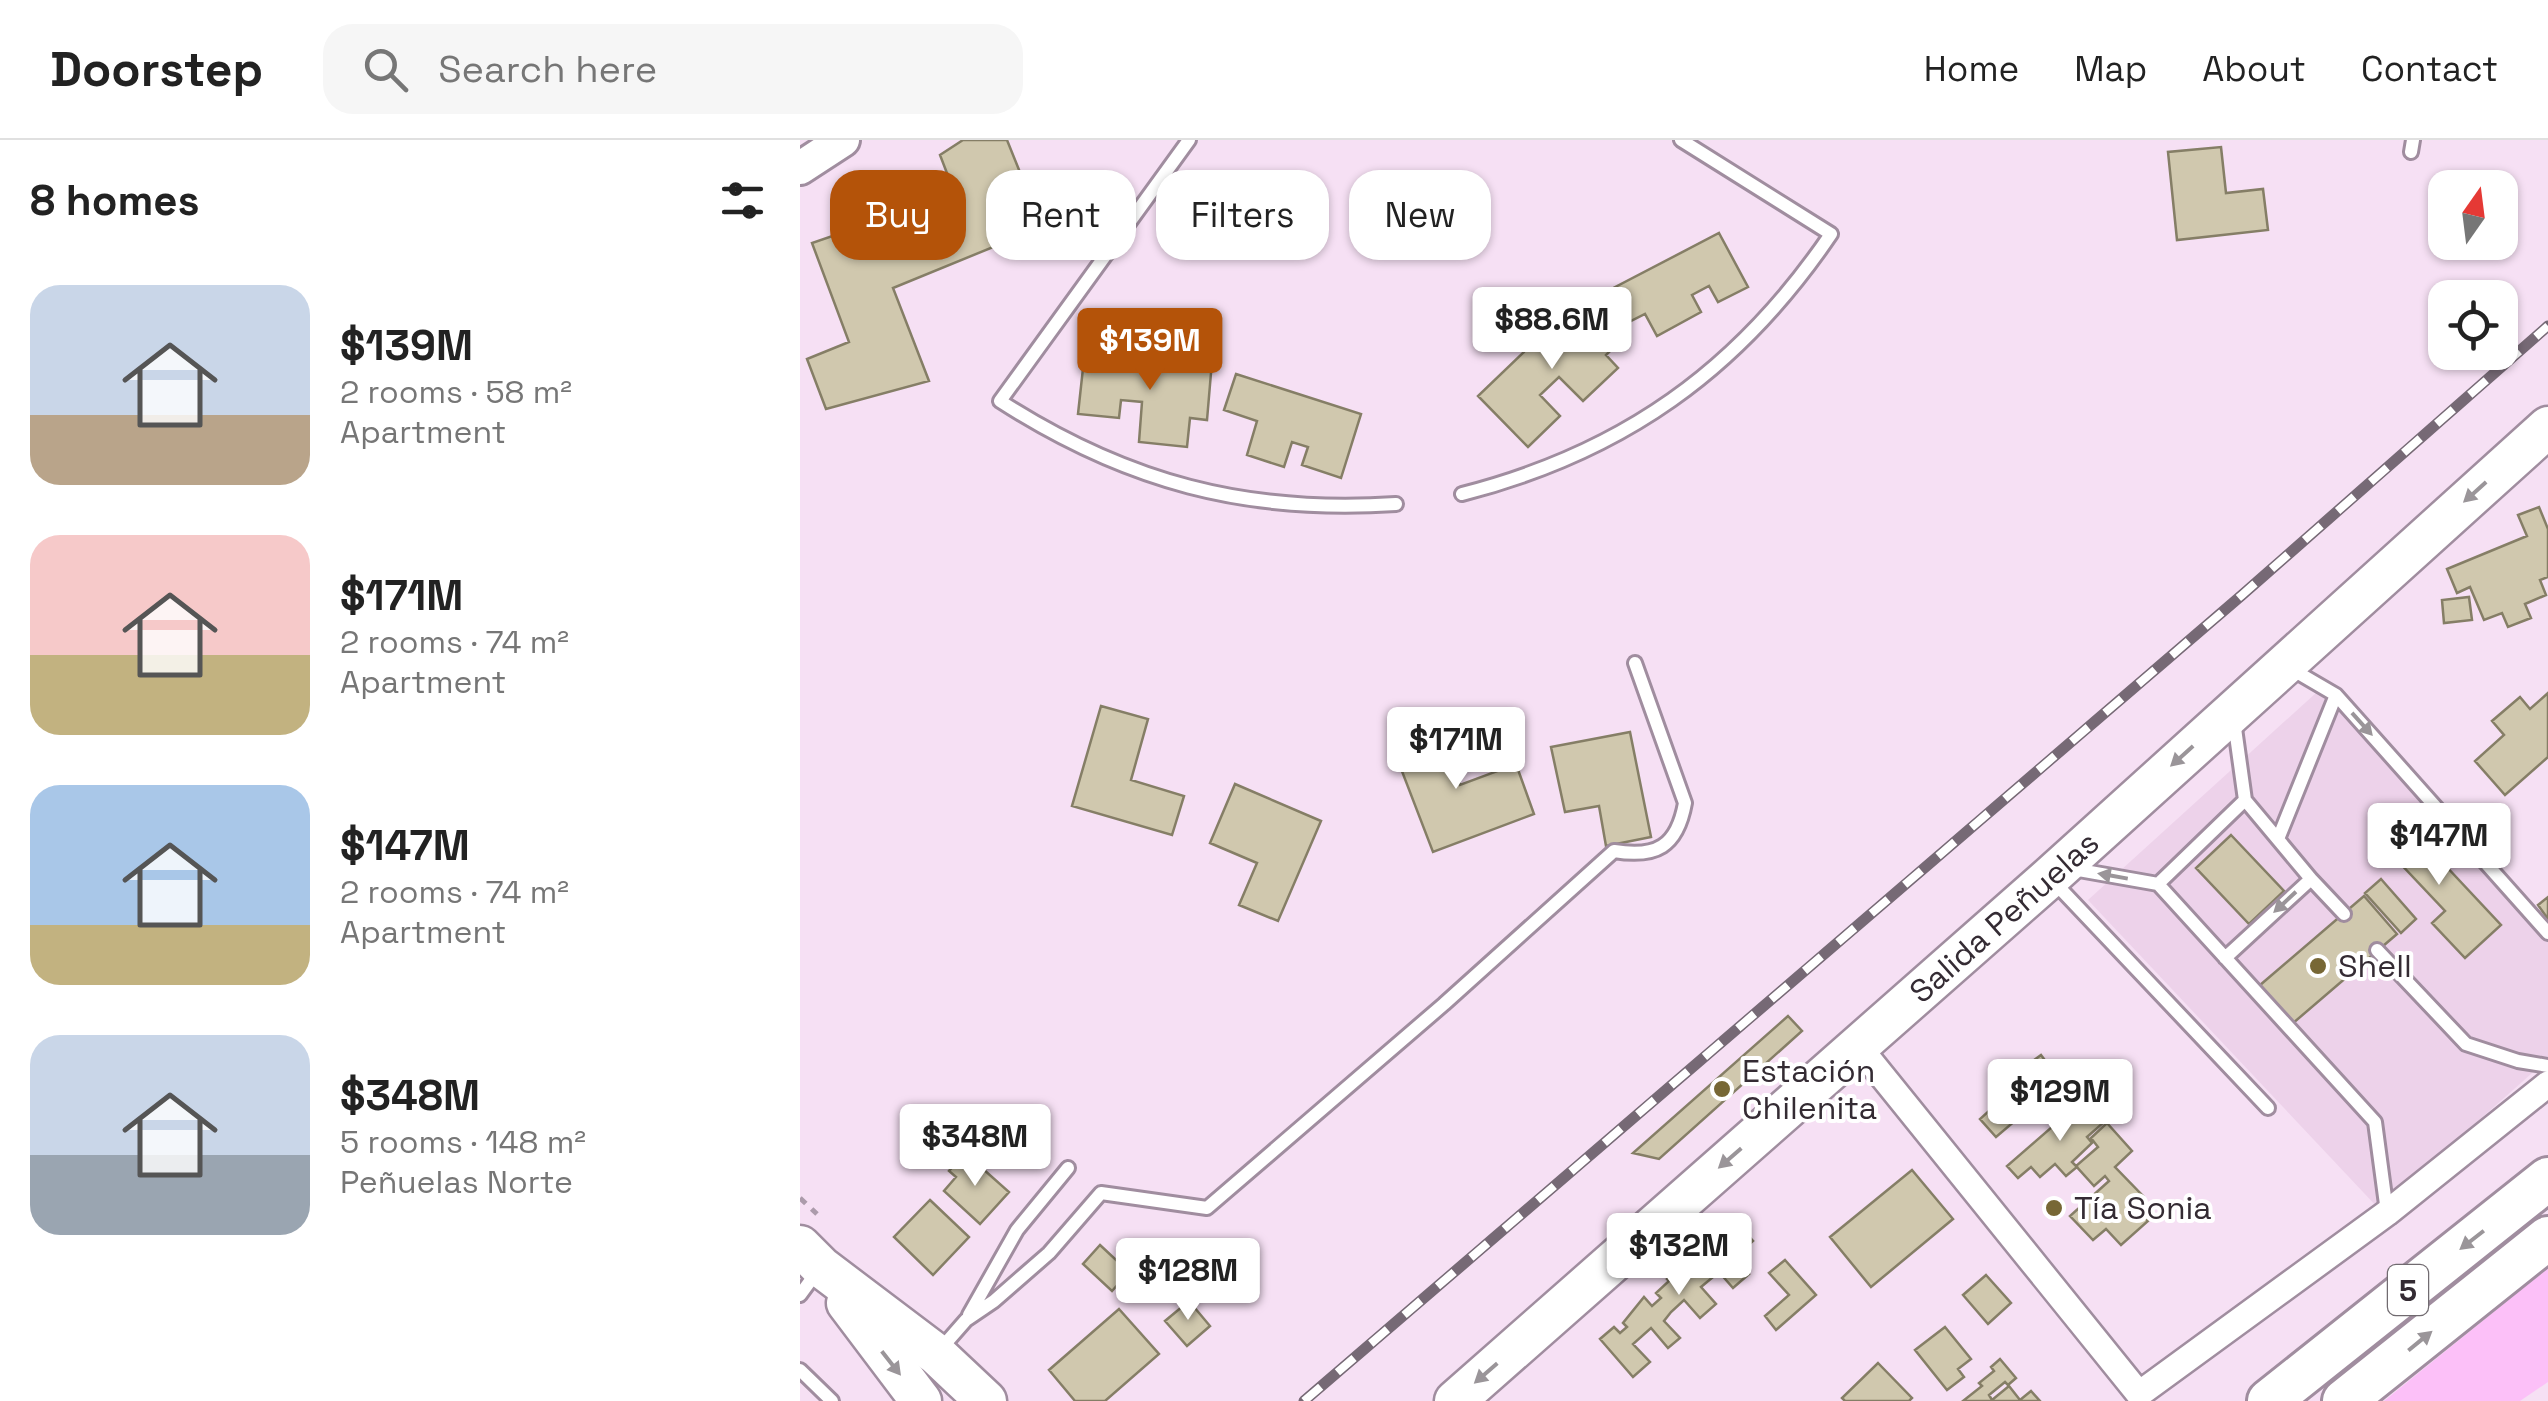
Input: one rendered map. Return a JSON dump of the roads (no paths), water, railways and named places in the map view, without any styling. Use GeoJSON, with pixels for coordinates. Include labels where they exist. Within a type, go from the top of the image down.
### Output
{"type":"FeatureCollection","features":[{"type":"Feature","properties":{"kind":"highway","name":"5"},"geometry":{"type":"LineString","coordinates":[[2269,1401],[2548,1180]]}},
{"type":"Feature","properties":{"kind":"highway","name":"5"},"geometry":{"type":"LineString","coordinates":[[2344,1401],[2548,1238]]}},
{"type":"Feature","properties":{"kind":"main road","name":"Salida Peñuelas"},"geometry":{"type":"LineString","coordinates":[[1455,1401],[2286,666],[2548,426]]}},
{"type":"Feature","properties":{"kind":"main road"},"geometry":{"type":"LineString","coordinates":[[807,1269],[936,1354],[986,1401]]}},
{"type":"Feature","properties":{"kind":"main road"},"geometry":{"type":"LineString","coordinates":[[807,1269],[921,1401]]}},
{"type":"Feature","properties":{"kind":"street"},"geometry":{"type":"LineString","coordinates":[[800,168],[844,140]]}},
{"type":"Feature","properties":{"kind":"street"},"geometry":{"type":"LineString","coordinates":[[1858,1046],[2139,1394],[2388,1213],[2548,1084]]}},
{"type":"Feature","properties":{"kind":"lane"},"geometry":{"type":"LineString","coordinates":[[1189,140],[1000,401],[1090,452],[1158,480],[1205,492],[1300,506],[1396,504]]}},
{"type":"Feature","properties":{"kind":"lane"},"geometry":{"type":"LineString","coordinates":[[1462,494],[1571,459],[1650,417],[1686,392],[1751,336],[1807,270],[1831,234],[1681,140]]}},
{"type":"Feature","properties":{"kind":"lane"},"geometry":{"type":"LineString","coordinates":[[936,1354],[966,1320],[1049,1253],[1101,1193],[1207,1208],[1432,1016],[1614,850],[1649,853],[1664,846],[1682,820],[1686,803],[1635,663]]}},
{"type":"Feature","properties":{"kind":"lane"},"geometry":{"type":"LineString","coordinates":[[2286,666],[2336,695],[2548,933]]}},
{"type":"Feature","properties":{"kind":"lane"},"geometry":{"type":"LineString","coordinates":[[2278,839],[2336,695]]}},
{"type":"Feature","properties":{"kind":"lane"},"geometry":{"type":"LineString","coordinates":[[2233,710],[2246,800],[2344,914]]}},
{"type":"Feature","properties":{"kind":"lane"},"geometry":{"type":"LineString","coordinates":[[2158,884],[2246,800]]}},
{"type":"Feature","properties":{"kind":"lane"},"geometry":{"type":"LineString","coordinates":[[2055,872],[2158,884],[2375,1122],[2388,1213]]}},
{"type":"Feature","properties":{"kind":"lane"},"geometry":{"type":"LineString","coordinates":[[2055,872],[2268,1108]]}},
{"type":"Feature","properties":{"kind":"lane"},"geometry":{"type":"LineString","coordinates":[[2225,958],[2311,879]]}},
{"type":"Feature","properties":{"kind":"lane"},"geometry":{"type":"LineString","coordinates":[[2377,950],[2466,1044],[2548,1066]]}},
{"type":"Feature","properties":{"kind":"lane"},"geometry":{"type":"LineString","coordinates":[[966,1320],[1017,1230],[1068,1168]]}},
{"type":"Feature","properties":{"kind":"lane"},"geometry":{"type":"LineString","coordinates":[[800,1370],[832,1401]]}},
{"type":"Feature","properties":{"kind":"railway"},"geometry":{"type":"LineString","coordinates":[[1304,1401],[2242,595],[2548,326]]}},
{"type":"Feature","properties":{"kind":"place","name":"Shell"},"geometry":{"type":"Point","coordinates":[2318,966]}},
{"type":"Feature","properties":{"kind":"place","name":"Estación Chilenita"},"geometry":{"type":"Point","coordinates":[1722,1089]}},
{"type":"Feature","properties":{"kind":"place","name":"Tía Sonia"},"geometry":{"type":"Point","coordinates":[2054,1208]}}]}
